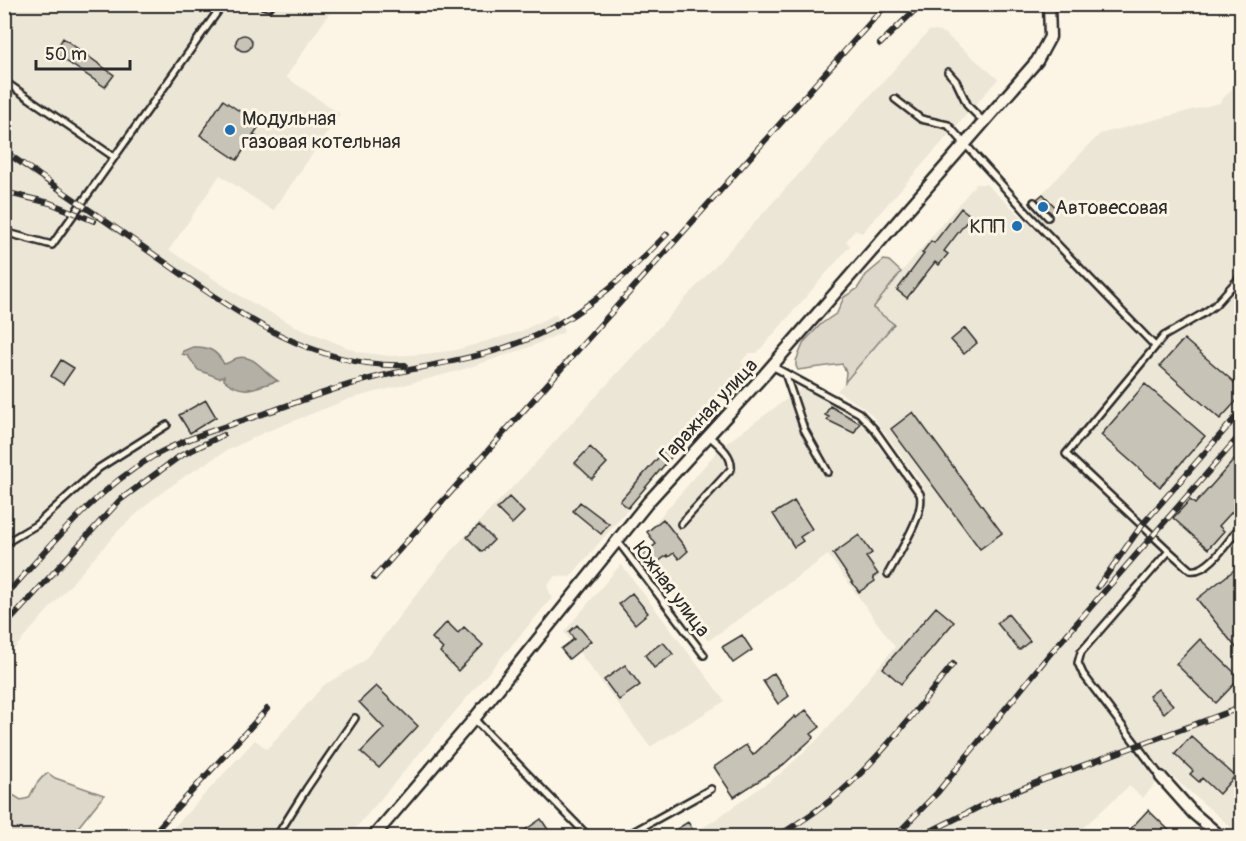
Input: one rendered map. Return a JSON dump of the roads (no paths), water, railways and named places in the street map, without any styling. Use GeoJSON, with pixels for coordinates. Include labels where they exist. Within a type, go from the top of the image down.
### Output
{"type":"FeatureCollection","features":[{"type":"Feature","properties":{"kind":"street","name":"Гаражная улица"},"geometry":{"type":"LineString","coordinates":[[374,837],[474,719],[649,501],[772,366],[1037,61],[1047,46],[1051,27],[1049,4]]}},
{"type":"Feature","properties":{"kind":"street"},"geometry":{"type":"LineString","coordinates":[[1161,777],[1193,813],[1220,837]]}},
{"type":"Feature","properties":{"kind":"lane"},"geometry":{"type":"LineString","coordinates":[[4,232],[52,245],[223,4]]}},
{"type":"Feature","properties":{"kind":"lane"},"geometry":{"type":"LineString","coordinates":[[259,4],[269,7],[272,4]]}},
{"type":"Feature","properties":{"kind":"lane"},"geometry":{"type":"LineString","coordinates":[[948,72],[956,81],[968,106],[984,122]]}},
{"type":"Feature","properties":{"kind":"lane"},"geometry":{"type":"LineString","coordinates":[[4,81],[114,158]]}},
{"type":"Feature","properties":{"kind":"lane"},"geometry":{"type":"LineString","coordinates":[[896,99],[921,119],[948,125],[1029,215],[1155,346]]}},
{"type":"Feature","properties":{"kind":"lane"},"geometry":{"type":"LineString","coordinates":[[1034,202],[1048,217]]}},
{"type":"Feature","properties":{"kind":"lane"},"geometry":{"type":"LineString","coordinates":[[1242,275],[1215,305],[1175,328],[1155,346],[1066,454],[1190,570],[1200,570],[1210,563],[1242,524]]}},
{"type":"Feature","properties":{"kind":"lane"},"geometry":{"type":"LineString","coordinates":[[772,366],[849,407],[867,421],[920,494],[922,500],[920,512],[888,574]]}},
{"type":"Feature","properties":{"kind":"lane"},"geometry":{"type":"LineString","coordinates":[[785,373],[804,429],[828,472]]}},
{"type":"Feature","properties":{"kind":"lane"},"geometry":{"type":"LineString","coordinates":[[4,544],[36,525],[99,468],[167,425]]}},
{"type":"Feature","properties":{"kind":"lane"},"geometry":{"type":"LineString","coordinates":[[681,524],[729,473],[732,465],[729,456],[708,435]]}},
{"type":"Feature","properties":{"kind":"lane","name":"Южная улица"},"geometry":{"type":"LineString","coordinates":[[617,540],[704,655]]}},
{"type":"Feature","properties":{"kind":"lane"},"geometry":{"type":"LineString","coordinates":[[1161,777],[1083,674],[1078,663],[1082,652],[1169,551]]}},
{"type":"Feature","properties":{"kind":"lane"},"geometry":{"type":"LineString","coordinates":[[276,837],[355,718]]}},
{"type":"Feature","properties":{"kind":"lane"},"geometry":{"type":"LineString","coordinates":[[474,719],[588,837]]}},
{"type":"Feature","properties":{"kind":"lane"},"geometry":{"type":"LineString","coordinates":[[626,837],[711,789]]}},
{"type":"Feature","properties":{"kind":"railway"},"geometry":{"type":"LineString","coordinates":[[374,578],[887,4]]}},
{"type":"Feature","properties":{"kind":"railway"},"geometry":{"type":"LineString","coordinates":[[880,44],[921,4]]}},
{"type":"Feature","properties":{"kind":"railway"},"geometry":{"type":"LineString","coordinates":[[4,151],[203,289],[266,328],[299,344],[333,356],[368,363],[405,365]]}},
{"type":"Feature","properties":{"kind":"railway"},"geometry":{"type":"LineString","coordinates":[[4,192],[50,203],[94,221]]}},
{"type":"Feature","properties":{"kind":"railway"},"geometry":{"type":"LineString","coordinates":[[4,597],[91,503],[152,457],[207,432],[346,386],[487,353],[522,342],[558,324],[592,302],[623,277],[667,234]]}},
{"type":"Feature","properties":{"kind":"railway"},"geometry":{"type":"LineString","coordinates":[[1098,587],[1142,525],[1242,410]]}},
{"type":"Feature","properties":{"kind":"railway"},"geometry":{"type":"LineString","coordinates":[[895,836],[937,793],[1049,655],[1242,433]]}},
{"type":"Feature","properties":{"kind":"railway"},"geometry":{"type":"LineString","coordinates":[[4,627],[120,500],[180,456],[223,435]]}},
{"type":"Feature","properties":{"kind":"railway"},"geometry":{"type":"LineString","coordinates":[[778,836],[828,803],[858,776],[900,730],[953,664]]}},
{"type":"Feature","properties":{"kind":"railway"},"geometry":{"type":"LineString","coordinates":[[921,836],[989,802],[1038,782],[1242,707]]}},
{"type":"Feature","properties":{"kind":"railway"},"geometry":{"type":"LineString","coordinates":[[151,836],[267,709]]}},
{"type":"Feature","properties":{"kind":"place","name":"Модульная газовая котельная"},"geometry":{"type":"Point","coordinates":[230,130]}},
{"type":"Feature","properties":{"kind":"place","name":"Автовесовая"},"geometry":{"type":"Point","coordinates":[1043,207]}},
{"type":"Feature","properties":{"kind":"place","name":"КПП"},"geometry":{"type":"Point","coordinates":[1017,226]}}]}
